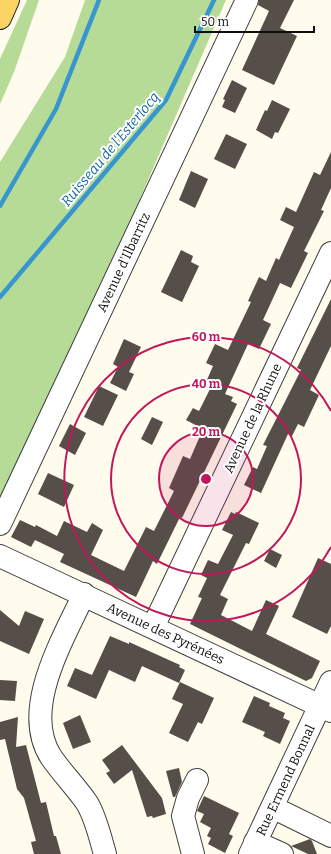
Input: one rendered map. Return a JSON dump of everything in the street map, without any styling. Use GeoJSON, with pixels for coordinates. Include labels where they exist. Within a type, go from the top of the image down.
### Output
{"type":"FeatureCollection","features":[{"type":"Feature","properties":{"kind":"main road"},"geometry":{"type":"LineString","coordinates":[[0,18],[8,0]]}},
{"type":"Feature","properties":{"kind":"street","name":"Avenue d'Ilbarritz"},"geometry":{"type":"LineString","coordinates":[[0,524],[247,0]]}},
{"type":"Feature","properties":{"kind":"street","name":"Avenue de la Rhune"},"geometry":{"type":"LineString","coordinates":[[153,627],[331,253]]}},
{"type":"Feature","properties":{"kind":"street","name":"Avenue des Pyrénées"},"geometry":{"type":"LineString","coordinates":[[0,556],[325,708]]}},
{"type":"Feature","properties":{"kind":"street"},"geometry":{"type":"LineString","coordinates":[[84,594],[43,689],[41,719],[44,738],[50,755],[87,803],[95,819],[105,854]]}},
{"type":"Feature","properties":{"kind":"street","name":"Rue Ermend Bonnal"},"geometry":{"type":"LineString","coordinates":[[253,848],[272,807],[325,708],[331,682]]}},
{"type":"Feature","properties":{"kind":"street"},"geometry":{"type":"LineString","coordinates":[[193,854],[183,816],[188,798],[197,780]]}},
{"type":"Feature","properties":{"kind":"street"},"geometry":{"type":"LineString","coordinates":[[272,807],[331,836]]}},
{"type":"Feature","properties":{"kind":"street"},"geometry":{"type":"LineString","coordinates":[[253,848],[282,854]]}},
{"type":"Feature","properties":{"kind":"green space"},"geometry":{"type":"Polygon","coordinates":[[[27,0],[39,0],[14,72],[0,104],[0,59],[27,0]]]}},
{"type":"Feature","properties":{"kind":"green space"},"geometry":{"type":"Polygon","coordinates":[[[85,0],[226,0],[35,441],[0,496],[0,162],[65,57],[85,0]]]}},
{"type":"Feature","properties":{"kind":"building"},"geometry":{"type":"Polygon","coordinates":[[[259,0],[294,0],[280,28],[297,36],[274,85],[242,70],[269,11],[258,5],[259,0]]]}},
{"type":"Feature","properties":{"kind":"building"},"geometry":{"type":"Polygon","coordinates":[[[232,80],[247,88],[235,113],[222,107],[225,100],[223,99],[232,80]]]}},
{"type":"Feature","properties":{"kind":"building"},"geometry":{"type":"Polygon","coordinates":[[[272,100],[290,109],[278,133],[275,132],[272,139],[256,130],[265,110],[267,111],[272,100]]]}},
{"type":"Feature","properties":{"kind":"building"},"geometry":{"type":"Polygon","coordinates":[[[226,134],[247,144],[235,169],[214,159],[226,134]]]}},
{"type":"Feature","properties":{"kind":"building"},"geometry":{"type":"Polygon","coordinates":[[[331,152],[331,188],[321,210],[324,211],[304,251],[308,253],[291,288],[280,283],[263,320],[271,324],[259,349],[248,344],[225,394],[233,397],[231,401],[237,404],[182,518],[180,517],[157,564],[153,561],[136,597],[60,562],[64,554],[35,540],[31,547],[11,537],[20,520],[35,527],[36,525],[57,536],[64,521],[87,532],[92,523],[103,530],[91,555],[124,571],[146,527],[154,531],[174,491],[169,488],[183,456],[190,459],[203,429],[186,420],[193,408],[199,411],[212,385],[206,382],[213,366],[206,363],[215,344],[228,350],[251,302],[248,301],[259,277],[266,281],[276,258],[279,260],[294,227],[280,220],[286,207],[296,212],[314,172],[320,175],[331,152]]]}},
{"type":"Feature","properties":{"kind":"building"},"geometry":{"type":"Polygon","coordinates":[[[191,171],[208,179],[195,208],[179,200],[191,171]]]}},
{"type":"Feature","properties":{"kind":"building"},"geometry":{"type":"Polygon","coordinates":[[[181,250],[193,256],[191,262],[199,266],[182,302],[161,292],[181,250]]]}},
{"type":"Feature","properties":{"kind":"building"},"geometry":{"type":"Polygon","coordinates":[[[331,299],[331,346],[310,390],[319,395],[304,427],[298,424],[292,436],[288,434],[261,493],[244,485],[253,467],[257,469],[267,446],[263,445],[301,370],[297,368],[331,299]]]}},
{"type":"Feature","properties":{"kind":"building"},"geometry":{"type":"Polygon","coordinates":[[[124,339],[141,347],[129,372],[134,374],[126,391],[110,383],[118,367],[113,364],[124,339]]]}},
{"type":"Feature","properties":{"kind":"building"},"geometry":{"type":"Polygon","coordinates":[[[99,386],[118,395],[103,426],[84,417],[99,386]]]}},
{"type":"Feature","properties":{"kind":"building"},"geometry":{"type":"Polygon","coordinates":[[[152,417],[163,422],[152,445],[141,439],[152,417]]]}},
{"type":"Feature","properties":{"kind":"building"},"geometry":{"type":"Polygon","coordinates":[[[70,424],[86,433],[75,455],[59,446],[70,424]]]}},
{"type":"Feature","properties":{"kind":"building"},"geometry":{"type":"Polygon","coordinates":[[[48,473],[74,485],[64,507],[38,494],[48,473]]]}},
{"type":"Feature","properties":{"kind":"building"},"geometry":{"type":"Polygon","coordinates":[[[231,512],[235,514],[236,512],[259,523],[249,544],[246,543],[220,595],[228,599],[221,615],[252,631],[266,600],[279,606],[266,634],[320,661],[312,678],[306,681],[190,624],[202,598],[198,597],[207,578],[201,575],[208,560],[218,564],[233,535],[222,530],[231,512]]]}},
{"type":"Feature","properties":{"kind":"building"},"geometry":{"type":"Polygon","coordinates":[[[270,549],[282,555],[276,568],[264,561],[270,549]]]}},
{"type":"Feature","properties":{"kind":"building"},"geometry":{"type":"Polygon","coordinates":[[[318,558],[331,564],[331,626],[327,634],[292,617],[318,558]]]}},
{"type":"Feature","properties":{"kind":"building"},"geometry":{"type":"Polygon","coordinates":[[[0,610],[19,626],[25,611],[44,619],[29,654],[0,641],[0,610]]]}},
{"type":"Feature","properties":{"kind":"building"},"geometry":{"type":"Polygon","coordinates":[[[110,636],[129,644],[129,642],[180,665],[179,667],[185,670],[179,683],[142,666],[135,682],[109,670],[96,699],[67,686],[75,668],[92,675],[110,636]]]}},
{"type":"Feature","properties":{"kind":"building"},"geometry":{"type":"Polygon","coordinates":[[[0,680],[17,681],[15,701],[0,700],[0,680]]]}},
{"type":"Feature","properties":{"kind":"building"},"geometry":{"type":"Polygon","coordinates":[[[180,682],[214,698],[202,724],[198,722],[188,742],[169,733],[183,704],[172,699],[180,682]]]}},
{"type":"Feature","properties":{"kind":"building"},"geometry":{"type":"Polygon","coordinates":[[[254,696],[270,703],[269,706],[285,713],[283,718],[290,721],[280,744],[263,736],[265,732],[242,722],[254,696]]]}},
{"type":"Feature","properties":{"kind":"building"},"geometry":{"type":"Polygon","coordinates":[[[80,715],[91,742],[73,749],[63,723],[80,715]]]}},
{"type":"Feature","properties":{"kind":"building"},"geometry":{"type":"Polygon","coordinates":[[[18,717],[16,747],[26,745],[41,803],[46,802],[54,836],[56,836],[61,854],[34,854],[31,842],[36,841],[24,798],[17,789],[5,739],[0,740],[0,722],[18,717]]]}},
{"type":"Feature","properties":{"kind":"building"},"geometry":{"type":"Polygon","coordinates":[[[122,745],[162,798],[166,814],[153,818],[152,816],[147,817],[132,770],[114,784],[106,773],[110,771],[102,760],[122,745]]]}},
{"type":"Feature","properties":{"kind":"building"},"geometry":{"type":"Polygon","coordinates":[[[179,768],[182,782],[175,797],[173,797],[166,771],[179,768]]]}},
{"type":"Feature","properties":{"kind":"building"},"geometry":{"type":"Polygon","coordinates":[[[204,796],[239,813],[229,834],[233,836],[225,853],[208,844],[211,838],[207,836],[211,828],[200,822],[204,814],[197,811],[204,796]]]}},
{"type":"Feature","properties":{"kind":"building"},"geometry":{"type":"Polygon","coordinates":[[[310,839],[317,854],[308,854],[291,846],[310,839]]]}},
{"type":"Feature","properties":{"kind":"waterway"},"geometry":{"type":"LineString","coordinates":[[0,206],[56,109],[99,0]]}},
{"type":"Feature","properties":{"kind":"waterway","name":"Ruisseau de l'Esterlocq"},"geometry":{"type":"LineString","coordinates":[[0,297],[166,100],[214,0]]}}]}
